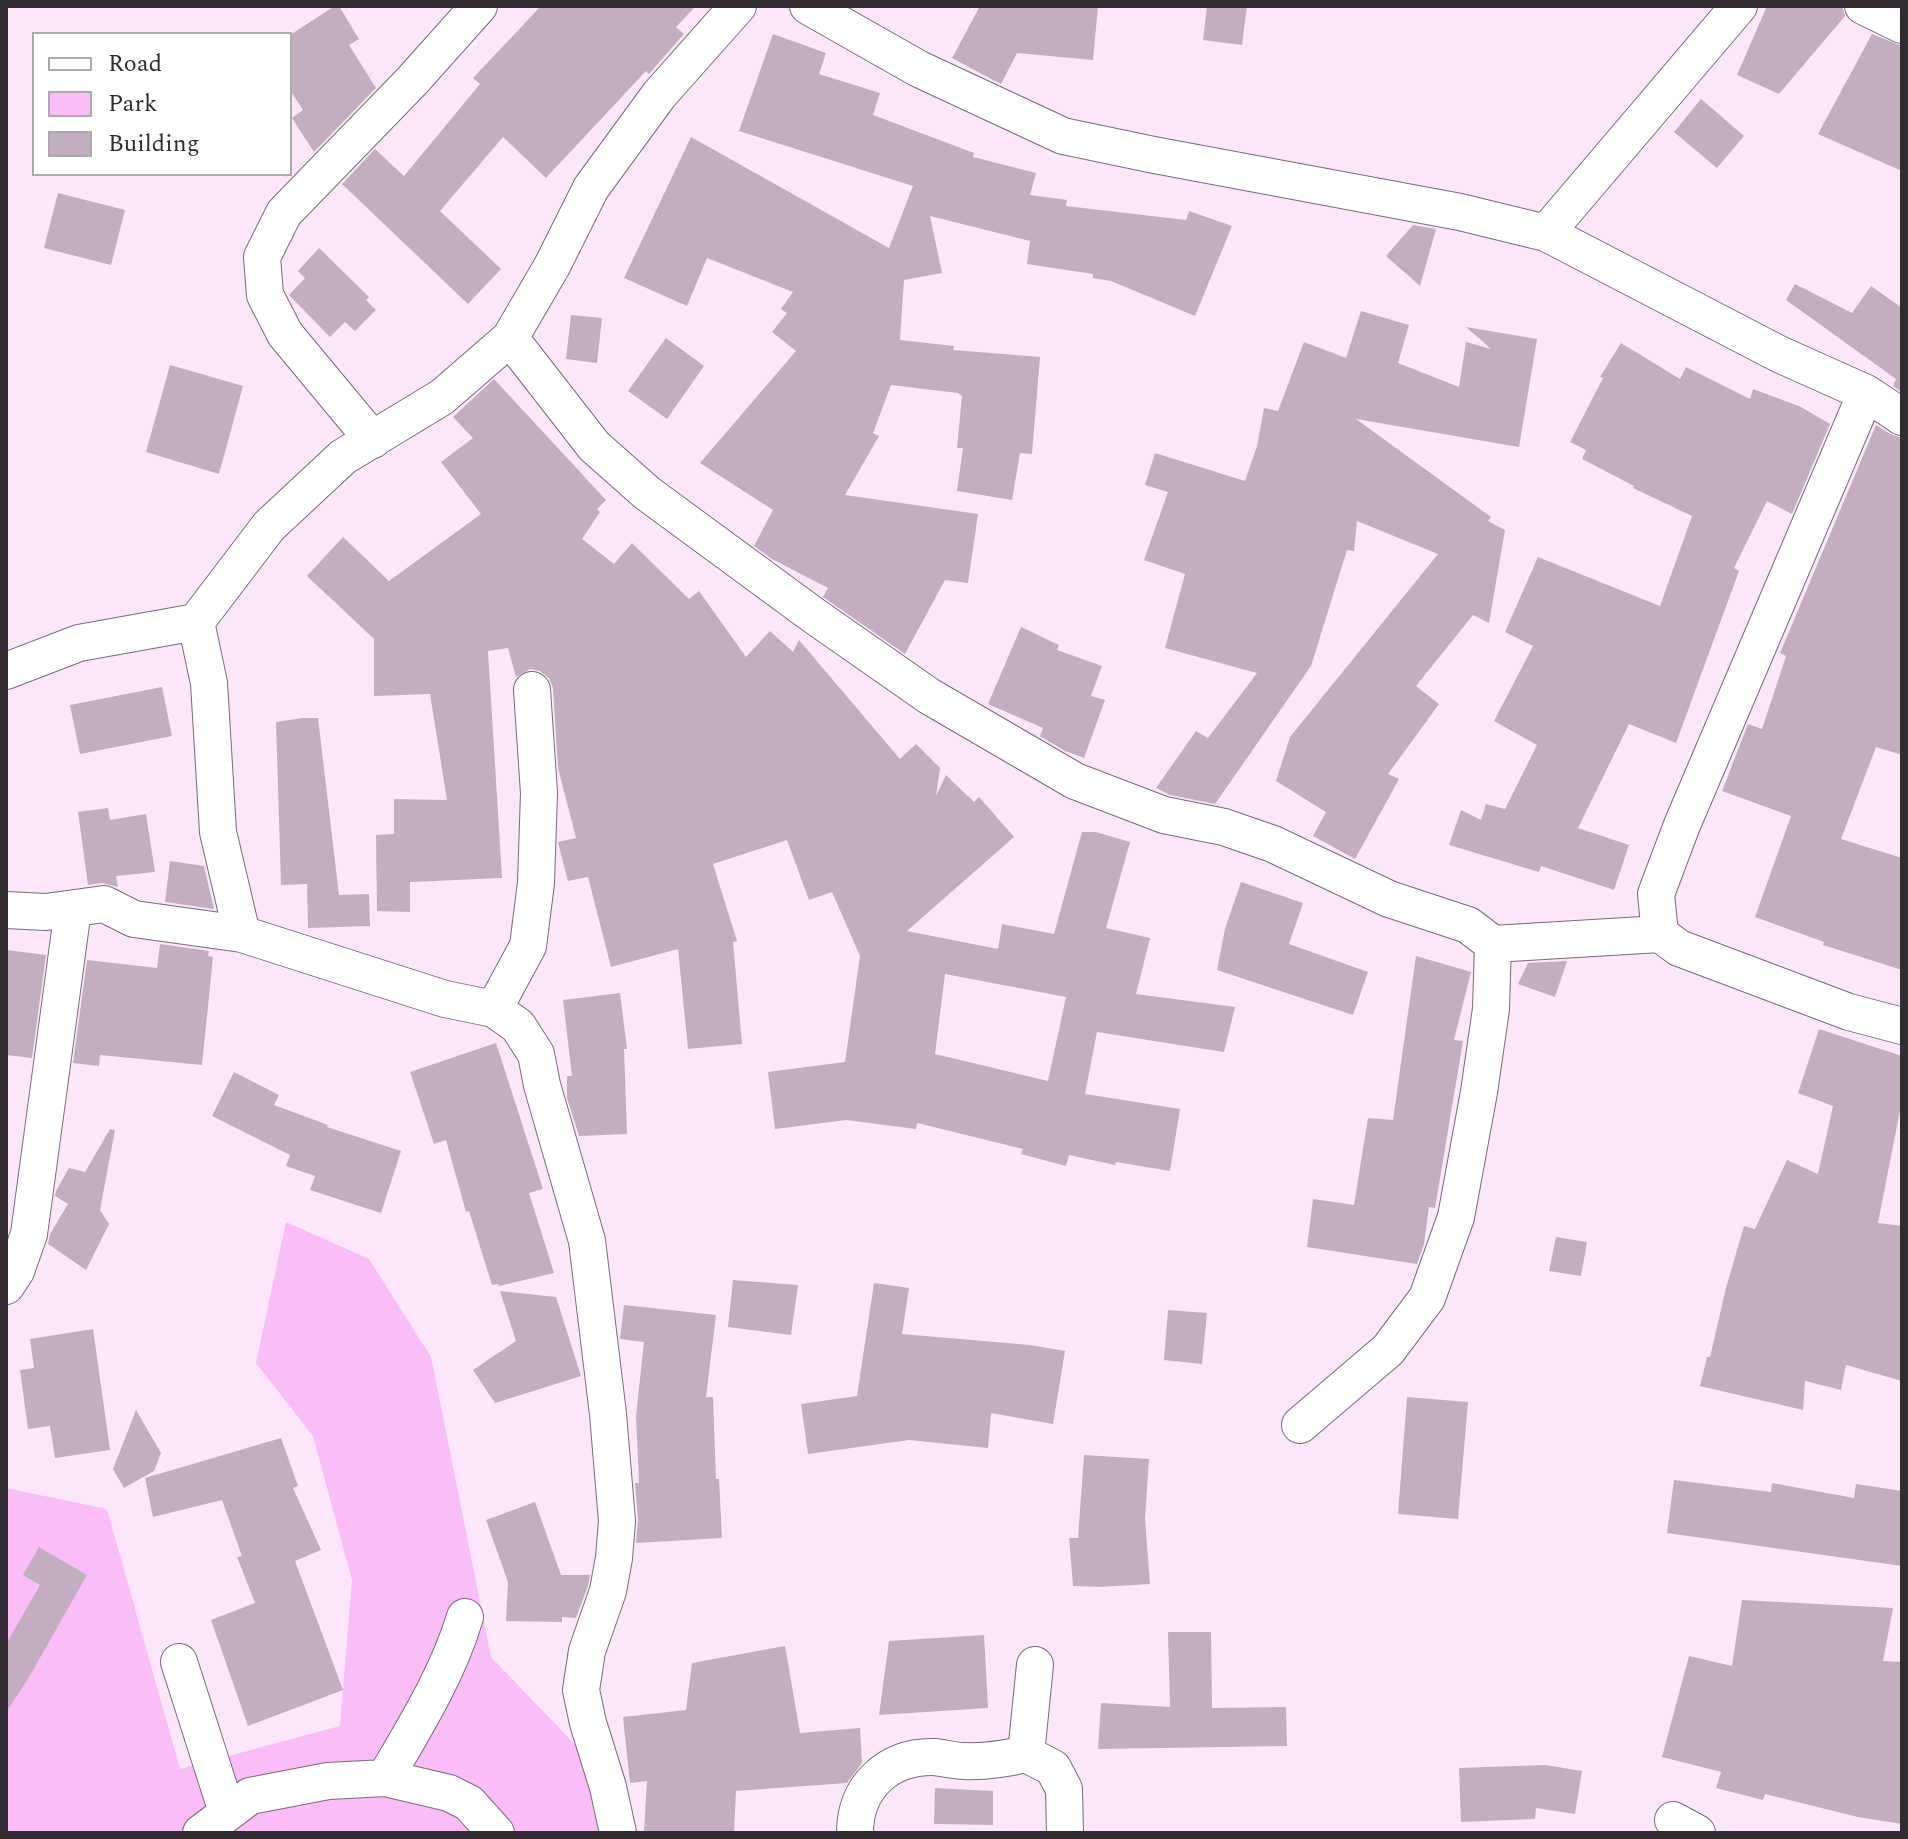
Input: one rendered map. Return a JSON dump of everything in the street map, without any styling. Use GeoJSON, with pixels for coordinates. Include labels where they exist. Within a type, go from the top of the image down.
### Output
{"type":"FeatureCollection","features":[{"type":"Feature","properties":{"kind":"street"},"geometry":{"type":"LineString","coordinates":[[373,440],[285,334],[265,295],[262,257],[284,213],[412,81],[479,6]]}},
{"type":"Feature","properties":{"kind":"street"},"geometry":{"type":"LineString","coordinates":[[6,671],[79,643],[196,622],[269,526],[343,457],[442,397],[510,338],[552,266],[591,188],[659,95],[738,6]]}},
{"type":"Feature","properties":{"kind":"street"},"geometry":{"type":"LineString","coordinates":[[808,6],[919,69],[1063,136],[1460,212],[1546,233],[1779,354],[1866,393],[1902,417]]}},
{"type":"Feature","properties":{"kind":"street"},"geometry":{"type":"LineString","coordinates":[[1546,233],[1739,6]]}},
{"type":"Feature","properties":{"kind":"street"},"geometry":{"type":"LineString","coordinates":[[1863,6],[1902,25]]}},
{"type":"Feature","properties":{"kind":"street"},"geometry":{"type":"LineString","coordinates":[[510,338],[594,446],[647,493],[929,696],[1075,781],[1164,815],[1224,827],[1273,844],[1389,899],[1468,925],[1493,944],[1660,934],[1679,948],[1849,1012],[1902,1026]]}},
{"type":"Feature","properties":{"kind":"street"},"geometry":{"type":"LineString","coordinates":[[1660,934],[1656,894],[1682,825],[1866,393]]}},
{"type":"Feature","properties":{"kind":"street"},"geometry":{"type":"LineString","coordinates":[[196,622],[209,683],[218,832],[242,934]]}},
{"type":"Feature","properties":{"kind":"street"},"geometry":{"type":"LineString","coordinates":[[494,1009],[528,946],[536,883],[539,793],[532,690]]}},
{"type":"Feature","properties":{"kind":"street"},"geometry":{"type":"LineString","coordinates":[[6,910],[46,912],[104,904],[134,919],[242,934],[445,999],[494,1009],[518,1026],[536,1054],[587,1241],[608,1414],[617,1521],[608,1591],[587,1651],[581,1690],[618,1833]]}},
{"type":"Feature","properties":{"kind":"street"},"geometry":{"type":"LineString","coordinates":[[6,1286],[16,1271],[29,1234],[73,909]]}},
{"type":"Feature","properties":{"kind":"street"},"geometry":{"type":"LineString","coordinates":[[1300,1425],[1388,1350],[1427,1298],[1456,1217],[1491,1009],[1493,944]]}},
{"type":"Feature","properties":{"kind":"street"},"geometry":{"type":"LineString","coordinates":[[385,1778],[458,1643],[465,1617]]}},
{"type":"Feature","properties":{"kind":"street"},"geometry":{"type":"LineString","coordinates":[[179,1662],[214,1822],[250,1796],[328,1781],[385,1778],[449,1793],[469,1803],[496,1833]]}},
{"type":"Feature","properties":{"kind":"street"},"geometry":{"type":"LineString","coordinates":[[1026,1754],[1035,1665]]}},
{"type":"Feature","properties":{"kind":"street"},"geometry":{"type":"LineString","coordinates":[[855,1833],[855,1820],[862,1798],[874,1778],[891,1766],[913,1759],[1000,1760],[1026,1754],[1053,1768],[1064,1789],[1065,1833]]}},
{"type":"Feature","properties":{"kind":"green space"},"geometry":{"type":"Polygon","coordinates":[[[286,1222],[369,1259],[431,1357],[491,1657],[586,1756],[605,1833],[6,1833],[6,1488],[107,1509],[180,1769],[340,1726],[352,1580],[313,1436],[256,1363],[286,1222]]]}},
{"type":"Feature","properties":{"kind":"building"},"geometry":{"type":"Polygon","coordinates":[[[339,6],[359,39],[349,45],[376,88],[314,152],[292,118],[303,110],[292,93],[292,34],[339,6]]]}},
{"type":"Feature","properties":{"kind":"building"},"geometry":{"type":"Polygon","coordinates":[[[541,6],[696,6],[676,27],[684,34],[649,74],[646,71],[546,178],[503,137],[440,211],[501,269],[468,304],[342,184],[375,149],[404,176],[480,84],[473,78],[541,6]]]}},
{"type":"Feature","properties":{"kind":"building"},"geometry":{"type":"Polygon","coordinates":[[[980,6],[1098,6],[1093,60],[1017,53],[1001,84],[952,58],[980,6]]]}},
{"type":"Feature","properties":{"kind":"building"},"geometry":{"type":"Polygon","coordinates":[[[1207,6],[1247,6],[1242,45],[1203,40],[1207,6]]]}},
{"type":"Feature","properties":{"kind":"building"},"geometry":{"type":"Polygon","coordinates":[[[1767,6],[1842,6],[1845,16],[1779,94],[1737,75],[1767,6]]]}},
{"type":"Feature","properties":{"kind":"building"},"geometry":{"type":"Polygon","coordinates":[[[773,34],[826,53],[819,74],[880,93],[873,115],[974,153],[973,157],[1036,173],[1030,195],[1067,200],[1066,206],[1186,220],[1189,211],[1232,226],[1195,316],[1111,281],[1093,278],[1093,274],[1027,264],[1030,241],[930,216],[942,273],[904,280],[900,340],[954,346],[953,350],[1040,357],[1032,454],[1020,453],[1012,500],[957,491],[963,448],[957,448],[962,396],[891,385],[873,433],[879,436],[845,495],[978,514],[968,583],[945,580],[905,654],[823,597],[828,588],[772,559],[754,546],[773,510],[700,463],[796,351],[772,332],[787,313],[781,309],[793,292],[707,258],[687,306],[624,278],[691,137],[889,248],[913,186],[739,131],[773,34]]]}},
{"type":"Feature","properties":{"kind":"building"},"geometry":{"type":"Polygon","coordinates":[[[1872,34],[1902,46],[1902,171],[1818,134],[1872,34]]]}},
{"type":"Feature","properties":{"kind":"building"},"geometry":{"type":"Polygon","coordinates":[[[1701,99],[1744,136],[1717,168],[1674,132],[1701,99]]]}},
{"type":"Feature","properties":{"kind":"building"},"geometry":{"type":"Polygon","coordinates":[[[58,193],[125,210],[111,265],[44,248],[58,193]]]}},
{"type":"Feature","properties":{"kind":"building"},"geometry":{"type":"Polygon","coordinates":[[[1413,225],[1436,229],[1420,286],[1386,256],[1413,225]]]}},
{"type":"Feature","properties":{"kind":"building"},"geometry":{"type":"Polygon","coordinates":[[[319,248],[369,297],[366,300],[376,310],[355,331],[345,322],[330,337],[289,295],[305,278],[298,271],[319,248]]]}},
{"type":"Feature","properties":{"kind":"building"},"geometry":{"type":"Polygon","coordinates":[[[1795,284],[1852,313],[1871,286],[1902,308],[1902,392],[1893,386],[1896,379],[1786,300],[1795,284]]]}},
{"type":"Feature","properties":{"kind":"building"},"geometry":{"type":"Polygon","coordinates":[[[1361,311],[1409,325],[1398,363],[1459,387],[1466,342],[1491,349],[1466,327],[1537,339],[1519,447],[1356,419],[1491,517],[1488,521],[1505,530],[1489,623],[1473,615],[1416,686],[1439,704],[1388,774],[1399,779],[1355,859],[1313,836],[1326,812],[1276,781],[1290,737],[1438,554],[1357,521],[1354,551],[1347,550],[1311,666],[1215,804],[1170,795],[1156,788],[1196,731],[1208,738],[1257,673],[1165,648],[1185,574],[1144,560],[1168,492],[1145,485],[1155,453],[1245,481],[1257,446],[1264,408],[1278,411],[1304,342],[1346,358],[1361,311]]]}},
{"type":"Feature","properties":{"kind":"building"},"geometry":{"type":"Polygon","coordinates":[[[571,315],[602,318],[597,363],[566,359],[571,315]]]}},
{"type":"Feature","properties":{"kind":"building"},"geometry":{"type":"Polygon","coordinates":[[[666,338],[704,366],[667,419],[628,391],[666,338]]]}},
{"type":"Feature","properties":{"kind":"building"},"geometry":{"type":"Polygon","coordinates":[[[1621,343],[1680,379],[1686,367],[1750,399],[1753,389],[1801,407],[1830,424],[1792,514],[1767,501],[1734,568],[1739,571],[1676,743],[1629,724],[1578,828],[1629,845],[1614,890],[1541,866],[1539,872],[1449,845],[1461,810],[1481,820],[1486,804],[1505,809],[1537,745],[1494,721],[1533,646],[1505,632],[1538,557],[1660,606],[1692,516],[1582,459],[1586,450],[1570,442],[1603,378],[1600,377],[1621,343]]]}},
{"type":"Feature","properties":{"kind":"building"},"geometry":{"type":"Polygon","coordinates":[[[170,365],[243,386],[219,474],[146,452],[170,365]]]}},
{"type":"Feature","properties":{"kind":"building"},"geometry":{"type":"Polygon","coordinates":[[[494,379],[606,500],[597,509],[600,512],[582,539],[614,564],[632,543],[689,599],[699,591],[746,657],[770,631],[793,652],[799,640],[900,759],[916,744],[940,768],[936,796],[946,775],[974,802],[979,797],[1014,837],[907,931],[998,949],[1002,924],[1054,934],[1082,832],[1096,832],[1130,842],[1106,928],[1150,938],[1136,994],[1235,1007],[1224,1052],[1097,1032],[1085,1094],[1180,1109],[1170,1171],[1116,1162],[1115,1165],[1069,1155],[1066,1166],[1021,1154],[1023,1149],[917,1123],[916,1129],[846,1120],[775,1129],[768,1072],[845,1062],[860,956],[832,892],[809,900],[787,840],[713,864],[737,941],[733,942],[742,1044],[688,1049],[678,949],[611,967],[588,877],[568,881],[558,842],[576,838],[558,768],[553,688],[549,678],[540,671],[530,669],[516,677],[508,648],[488,651],[502,878],[410,882],[410,912],[377,911],[376,835],[394,834],[394,799],[447,800],[430,694],[374,696],[374,639],[307,576],[343,537],[389,581],[481,514],[441,462],[473,438],[453,417],[494,379]],[[945,974],[935,1054],[1048,1081],[1066,997],[945,974]]]}},
{"type":"Feature","properties":{"kind":"building"},"geometry":{"type":"Polygon","coordinates":[[[1876,425],[1902,438],[1902,755],[1876,747],[1841,839],[1902,858],[1902,970],[1823,945],[1824,942],[1755,917],[1791,816],[1722,791],[1748,724],[1762,729],[1786,656],[1780,653],[1876,425]]]}},
{"type":"Feature","properties":{"kind":"building"},"geometry":{"type":"Polygon","coordinates":[[[1021,627],[1059,645],[1057,650],[1102,666],[1091,696],[1105,700],[1084,758],[1040,736],[1043,728],[988,704],[1021,627]]]}},
{"type":"Feature","properties":{"kind":"building"},"geometry":{"type":"Polygon","coordinates":[[[162,687],[172,736],[80,754],[70,705],[162,687]]]}},
{"type":"Feature","properties":{"kind":"building"},"geometry":{"type":"Polygon","coordinates":[[[318,718],[339,895],[369,894],[370,926],[308,928],[307,884],[281,885],[276,722],[318,718]]]}},
{"type":"Feature","properties":{"kind":"building"},"geometry":{"type":"Polygon","coordinates":[[[108,808],[110,820],[146,814],[155,872],[116,876],[118,887],[102,883],[88,885],[78,812],[108,808]]]}},
{"type":"Feature","properties":{"kind":"building"},"geometry":{"type":"Polygon","coordinates":[[[170,861],[204,866],[214,909],[165,902],[170,861]]]}},
{"type":"Feature","properties":{"kind":"building"},"geometry":{"type":"Polygon","coordinates":[[[1241,882],[1303,903],[1289,944],[1368,972],[1353,1015],[1217,970],[1225,929],[1241,882]]]}},
{"type":"Feature","properties":{"kind":"building"},"geometry":{"type":"Polygon","coordinates":[[[160,944],[209,951],[208,956],[213,957],[202,1065],[100,1055],[99,1066],[73,1063],[87,960],[157,968],[160,944]]]}},
{"type":"Feature","properties":{"kind":"building"},"geometry":{"type":"Polygon","coordinates":[[[6,950],[46,955],[32,1058],[6,1055],[6,950]]]}},
{"type":"Feature","properties":{"kind":"building"},"geometry":{"type":"Polygon","coordinates":[[[1416,956],[1471,972],[1454,1040],[1463,1041],[1435,1208],[1429,1207],[1424,1244],[1417,1264],[1307,1247],[1313,1199],[1354,1205],[1368,1118],[1393,1120],[1416,956]]]}},
{"type":"Feature","properties":{"kind":"building"},"geometry":{"type":"Polygon","coordinates":[[[1567,961],[1555,997],[1518,984],[1528,963],[1567,961]]]}},
{"type":"Feature","properties":{"kind":"building"},"geometry":{"type":"Polygon","coordinates":[[[620,993],[627,1049],[624,1049],[627,1134],[579,1136],[567,1098],[567,1076],[572,1076],[563,1000],[620,993]]]}},
{"type":"Feature","properties":{"kind":"building"},"geometry":{"type":"Polygon","coordinates":[[[1819,1029],[1902,1056],[1902,1100],[1878,1223],[1902,1226],[1902,1381],[1846,1365],[1841,1390],[1805,1381],[1803,1410],[1700,1386],[1744,1226],[1755,1229],[1787,1160],[1818,1174],[1833,1106],[1798,1093],[1819,1029]]]}},
{"type":"Feature","properties":{"kind":"building"},"geometry":{"type":"Polygon","coordinates":[[[496,1043],[543,1189],[529,1193],[554,1273],[499,1286],[492,1285],[469,1211],[466,1212],[446,1140],[434,1144],[410,1072],[496,1043]]]}},
{"type":"Feature","properties":{"kind":"building"},"geometry":{"type":"Polygon","coordinates":[[[234,1072],[279,1095],[274,1105],[327,1127],[401,1151],[381,1213],[310,1190],[315,1176],[286,1166],[290,1155],[212,1116],[234,1072]]]}},
{"type":"Feature","properties":{"kind":"building"},"geometry":{"type":"Polygon","coordinates":[[[110,1129],[115,1130],[100,1210],[109,1224],[86,1270],[48,1244],[50,1234],[68,1204],[55,1196],[69,1168],[85,1172],[110,1129]]]}},
{"type":"Feature","properties":{"kind":"building"},"geometry":{"type":"Polygon","coordinates":[[[1556,1237],[1587,1242],[1581,1276],[1549,1271],[1556,1237]]]}},
{"type":"Feature","properties":{"kind":"building"},"geometry":{"type":"Polygon","coordinates":[[[733,1280],[798,1285],[791,1335],[728,1327],[733,1280]]]}},
{"type":"Feature","properties":{"kind":"building"},"geometry":{"type":"Polygon","coordinates":[[[874,1283],[909,1288],[902,1334],[1065,1351],[1053,1424],[991,1413],[988,1448],[909,1440],[808,1454],[801,1404],[857,1396],[874,1283]]]}},
{"type":"Feature","properties":{"kind":"building"},"geometry":{"type":"Polygon","coordinates":[[[500,1291],[556,1297],[581,1376],[495,1403],[473,1370],[516,1341],[500,1291]]]}},
{"type":"Feature","properties":{"kind":"building"},"geometry":{"type":"Polygon","coordinates":[[[624,1305],[716,1315],[706,1397],[713,1397],[722,1538],[636,1543],[635,1483],[639,1483],[636,1416],[644,1342],[620,1339],[624,1305]]]}},
{"type":"Feature","properties":{"kind":"building"},"geometry":{"type":"Polygon","coordinates":[[[1168,1310],[1207,1313],[1202,1364],[1164,1360],[1168,1310]]]}},
{"type":"Feature","properties":{"kind":"building"},"geometry":{"type":"Polygon","coordinates":[[[93,1329],[110,1450],[55,1458],[50,1426],[28,1429],[20,1370],[34,1368],[30,1339],[93,1329]]]}},
{"type":"Feature","properties":{"kind":"building"},"geometry":{"type":"Polygon","coordinates":[[[1407,1397],[1468,1402],[1458,1519],[1398,1514],[1407,1397]]]}},
{"type":"Feature","properties":{"kind":"building"},"geometry":{"type":"Polygon","coordinates":[[[136,1410],[161,1453],[154,1471],[124,1488],[113,1469],[136,1410]]]}},
{"type":"Feature","properties":{"kind":"building"},"geometry":{"type":"Polygon","coordinates":[[[281,1438],[298,1486],[293,1488],[321,1550],[295,1561],[343,1690],[248,1726],[211,1620],[255,1603],[237,1557],[242,1556],[222,1500],[153,1517],[145,1478],[281,1438]]]}},
{"type":"Feature","properties":{"kind":"building"},"geometry":{"type":"Polygon","coordinates":[[[1084,1455],[1149,1459],[1145,1519],[1150,1584],[1073,1586],[1069,1538],[1078,1538],[1084,1455]]]}},
{"type":"Feature","properties":{"kind":"building"},"geometry":{"type":"Polygon","coordinates":[[[1674,1480],[1771,1492],[1772,1483],[1854,1498],[1856,1484],[1902,1491],[1902,1566],[1667,1533],[1674,1480]]]}},
{"type":"Feature","properties":{"kind":"building"},"geometry":{"type":"Polygon","coordinates":[[[535,1502],[561,1575],[590,1575],[576,1618],[562,1617],[562,1622],[506,1621],[508,1582],[486,1520],[535,1502]]]}},
{"type":"Feature","properties":{"kind":"building"},"geometry":{"type":"Polygon","coordinates":[[[39,1547],[87,1575],[6,1712],[6,1644],[40,1585],[23,1575],[39,1547]]]}},
{"type":"Feature","properties":{"kind":"building"},"geometry":{"type":"Polygon","coordinates":[[[1742,1600],[1893,1608],[1883,1661],[1902,1662],[1902,1824],[1858,1817],[1765,1794],[1763,1800],[1716,1788],[1721,1772],[1662,1757],[1689,1656],[1732,1666],[1742,1600]]]}},
{"type":"Feature","properties":{"kind":"building"},"geometry":{"type":"Polygon","coordinates":[[[1168,1632],[1211,1632],[1212,1708],[1286,1707],[1287,1746],[1098,1749],[1101,1703],[1170,1707],[1168,1632]]]}},
{"type":"Feature","properties":{"kind":"building"},"geometry":{"type":"Polygon","coordinates":[[[984,1635],[988,1708],[879,1715],[889,1641],[984,1635]]]}},
{"type":"Feature","properties":{"kind":"building"},"geometry":{"type":"Polygon","coordinates":[[[785,1646],[800,1733],[860,1728],[862,1763],[847,1783],[736,1791],[734,1833],[644,1831],[647,1781],[630,1783],[623,1717],[686,1710],[692,1663],[785,1646]]]}},
{"type":"Feature","properties":{"kind":"building"},"geometry":{"type":"Polygon","coordinates":[[[1545,1765],[1582,1771],[1575,1814],[1536,1808],[1535,1819],[1461,1822],[1459,1768],[1545,1765]]]}},
{"type":"Feature","properties":{"kind":"building"},"geometry":{"type":"Polygon","coordinates":[[[935,1788],[993,1791],[993,1825],[934,1824],[935,1788]]]}}]}
